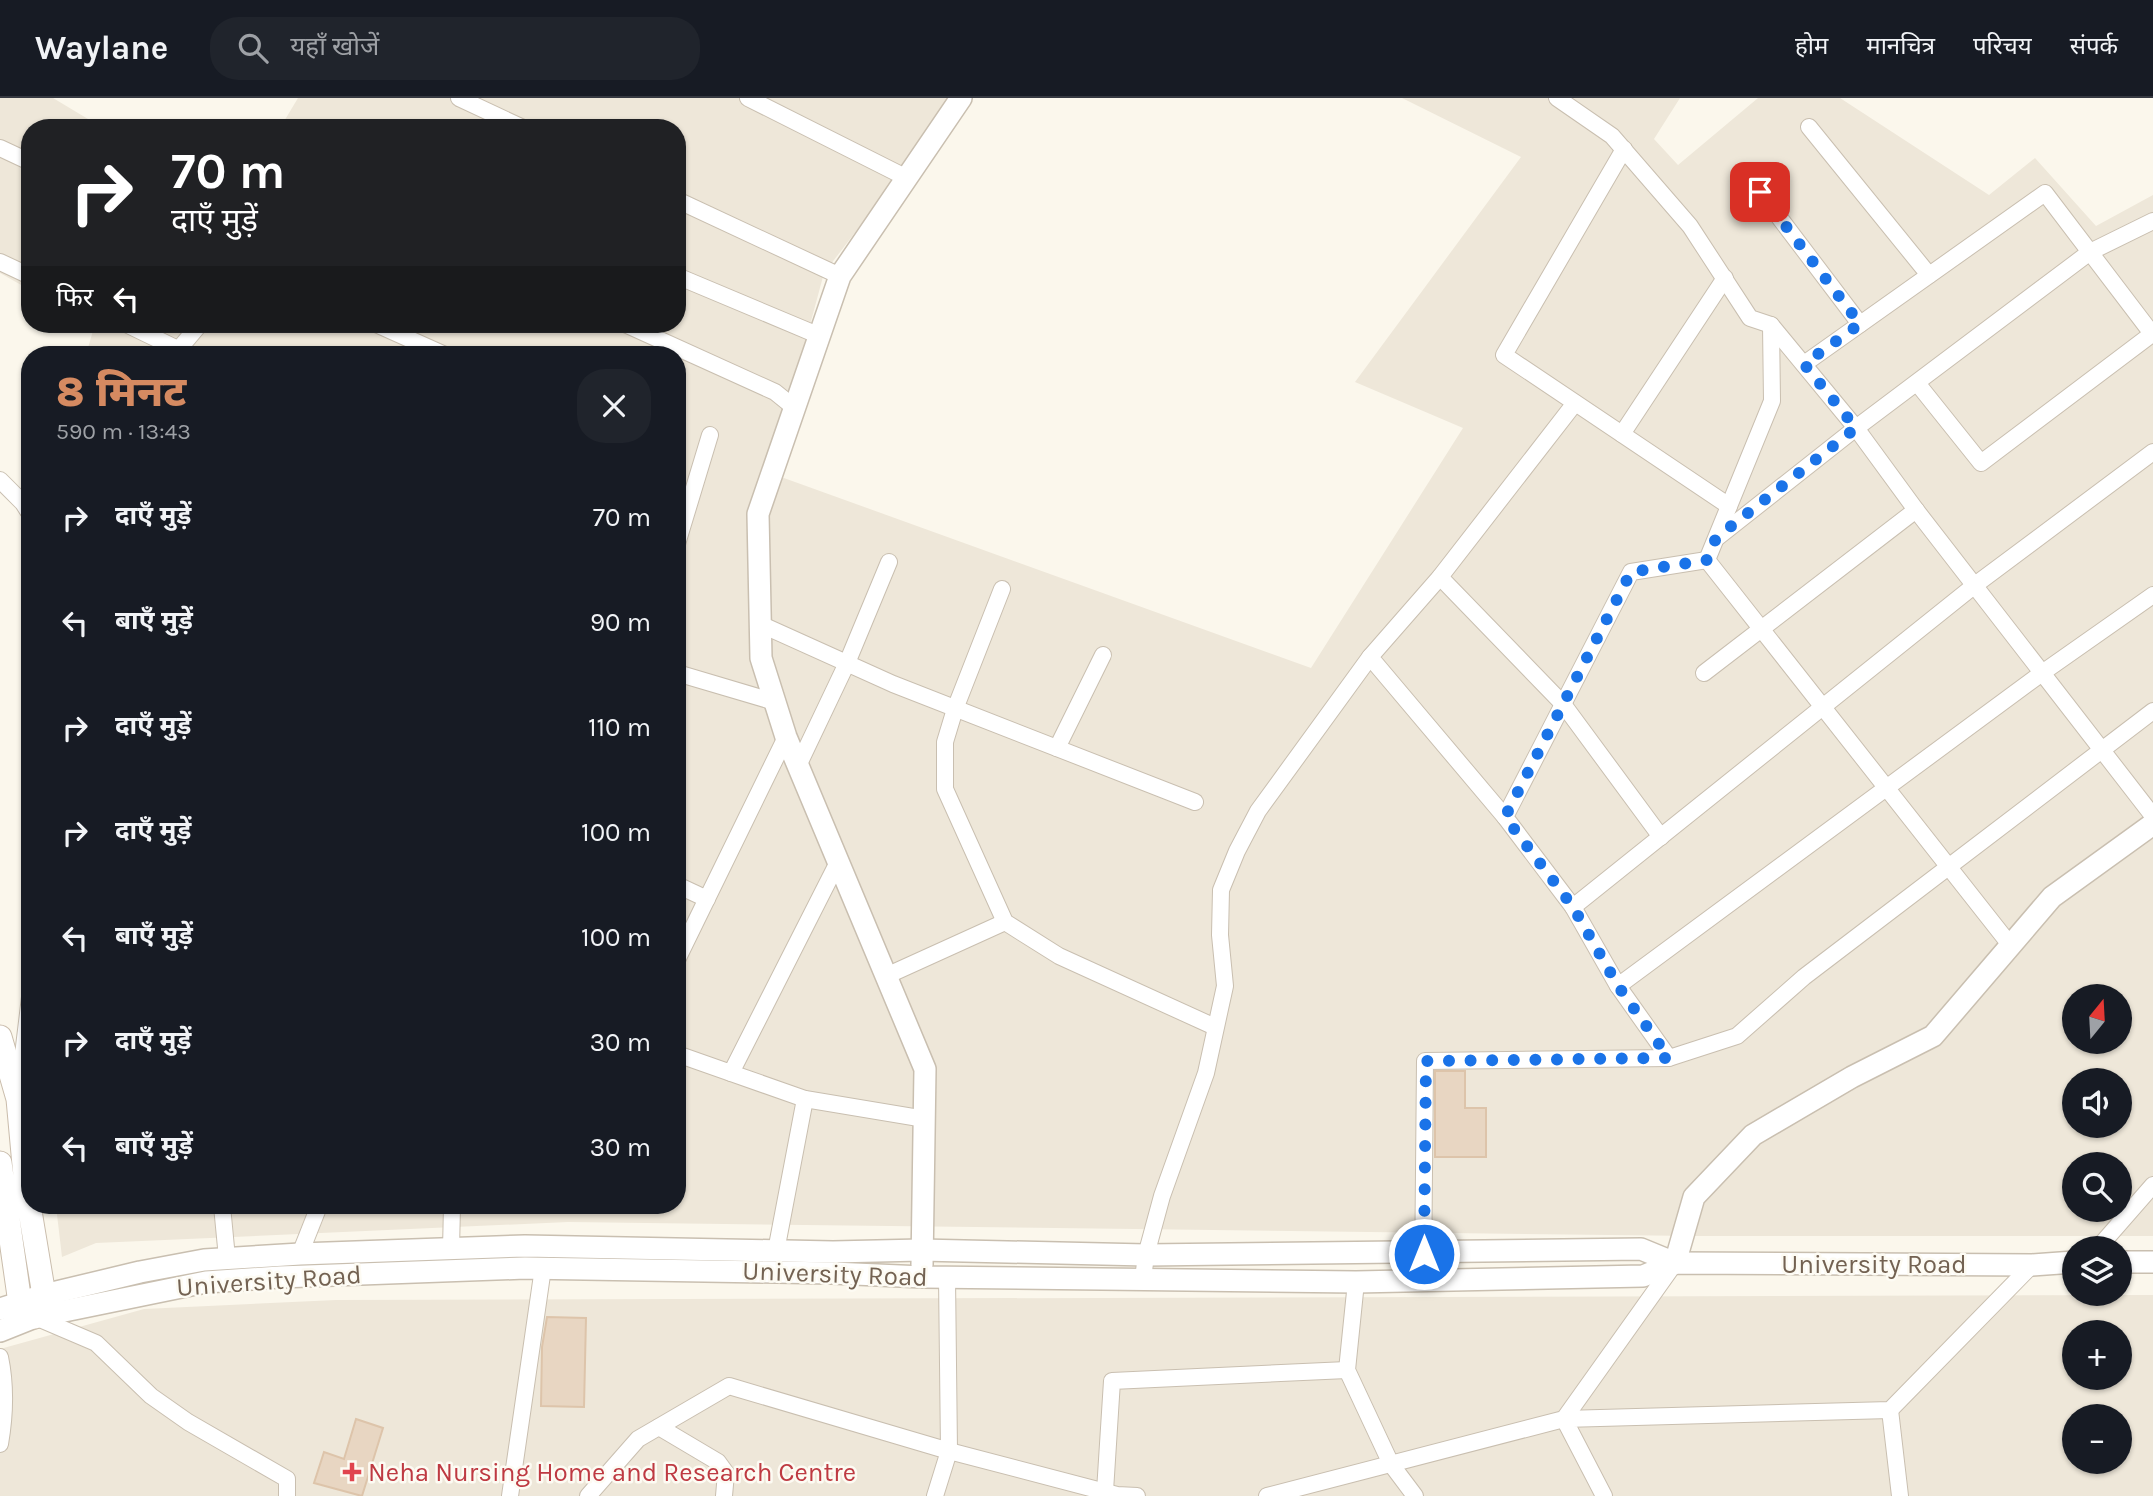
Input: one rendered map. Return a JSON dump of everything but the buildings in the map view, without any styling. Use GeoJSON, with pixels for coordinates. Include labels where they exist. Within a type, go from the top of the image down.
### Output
{"type":"FeatureCollection","features":[{"type":"Feature","properties":{"kind":"main road"},"geometry":{"type":"LineString","coordinates":[[0,1037],[18,1099],[21,1132]]}},
{"type":"Feature","properties":{"kind":"main road"},"geometry":{"type":"LineString","coordinates":[[0,1163],[18,1310],[44,1295],[30,1214]]}},
{"type":"Feature","properties":{"kind":"street"},"geometry":{"type":"LineString","coordinates":[[459,98],[504,119]]}},
{"type":"Feature","properties":{"kind":"street"},"geometry":{"type":"LineString","coordinates":[[748,98],[907,178]]}},
{"type":"Feature","properties":{"kind":"street"},"geometry":{"type":"LineString","coordinates":[[923,1277],[921,1250],[925,1069],[786,737],[761,658],[758,513],[840,276],[961,98]]}},
{"type":"Feature","properties":{"kind":"street"},"geometry":{"type":"LineString","coordinates":[[1557,98],[1612,136],[1690,226],[1750,318],[1771,326],[1856,428],[1916,510],[2153,816]]}},
{"type":"Feature","properties":{"kind":"street"},"geometry":{"type":"LineString","coordinates":[[1809,127],[1929,275]]}},
{"type":"Feature","properties":{"kind":"street"},"geometry":{"type":"LineString","coordinates":[[0,148],[21,158]]}},
{"type":"Feature","properties":{"kind":"street"},"geometry":{"type":"LineString","coordinates":[[1623,149],[1504,355],[1729,506]]}},
{"type":"Feature","properties":{"kind":"street"},"geometry":{"type":"LineString","coordinates":[[1760,192],[1860,324]]}},
{"type":"Feature","properties":{"kind":"street"},"geometry":{"type":"LineString","coordinates":[[1804,364],[2045,192],[2153,334],[1981,463],[1917,383]]}},
{"type":"Feature","properties":{"kind":"street"},"geometry":{"type":"LineString","coordinates":[[686,204],[840,276]]}},
{"type":"Feature","properties":{"kind":"street"},"geometry":{"type":"LineString","coordinates":[[1716,538],[1856,428],[2091,252],[2153,222]]}},
{"type":"Feature","properties":{"kind":"street"},"geometry":{"type":"LineString","coordinates":[[0,262],[21,272]]}},
{"type":"Feature","properties":{"kind":"street"},"geometry":{"type":"LineString","coordinates":[[1622,434],[1725,278]]}},
{"type":"Feature","properties":{"kind":"street"},"geometry":{"type":"LineString","coordinates":[[686,280],[820,336]]}},
{"type":"Feature","properties":{"kind":"street"},"geometry":{"type":"LineString","coordinates":[[1707,560],[1772,401],[1771,326]]}},
{"type":"Feature","properties":{"kind":"street"},"geometry":{"type":"LineString","coordinates":[[143,333],[168,346]]}},
{"type":"Feature","properties":{"kind":"street"},"geometry":{"type":"LineString","coordinates":[[396,333],[425,346]]}},
{"type":"Feature","properties":{"kind":"street"},"geometry":{"type":"LineString","coordinates":[[645,333],[674,346]]}},
{"type":"Feature","properties":{"kind":"street"},"geometry":{"type":"LineString","coordinates":[[686,352],[775,392],[796,409]]}},
{"type":"Feature","properties":{"kind":"street"},"geometry":{"type":"LineString","coordinates":[[1143,1279],[1146,1255],[1162,1196],[1206,1073],[1224,986],[1220,935],[1221,890],[1237,851],[1258,811],[1370,657],[1440,577],[1574,403]]}},
{"type":"Feature","properties":{"kind":"street"},"geometry":{"type":"LineString","coordinates":[[686,514],[710,435]]}},
{"type":"Feature","properties":{"kind":"street"},"geometry":{"type":"LineString","coordinates":[[1573,907],[1975,585],[2153,452]]}},
{"type":"Feature","properties":{"kind":"street"},"geometry":{"type":"LineString","coordinates":[[0,480],[21,501]]}},
{"type":"Feature","properties":{"kind":"street"},"geometry":{"type":"LineString","coordinates":[[1704,673],[1916,510]]}},
{"type":"Feature","properties":{"kind":"street"},"geometry":{"type":"LineString","coordinates":[[1707,560],[2011,946]]}},
{"type":"Feature","properties":{"kind":"street"},"geometry":{"type":"LineString","coordinates":[[1505,817],[1631,572],[1707,560]]}},
{"type":"Feature","properties":{"kind":"street"},"geometry":{"type":"LineString","coordinates":[[798,766],[889,562]]}},
{"type":"Feature","properties":{"kind":"street"},"geometry":{"type":"LineString","coordinates":[[1440,577],[1563,704],[1661,837]]}},
{"type":"Feature","properties":{"kind":"street"},"geometry":{"type":"LineString","coordinates":[[1002,589],[955,709],[945,742],[945,789],[1005,922],[1059,956],[1215,1027]]}},
{"type":"Feature","properties":{"kind":"street"},"geometry":{"type":"LineString","coordinates":[[1618,986],[2042,673],[2153,595]]}},
{"type":"Feature","properties":{"kind":"street"},"geometry":{"type":"LineString","coordinates":[[760,624],[955,709],[1195,802]]}},
{"type":"Feature","properties":{"kind":"street"},"geometry":{"type":"LineString","coordinates":[[1057,748],[1103,654]]}},
{"type":"Feature","properties":{"kind":"street"},"geometry":{"type":"LineString","coordinates":[[1370,657],[1505,817],[1573,907],[1618,986],[1669,1058]]}},
{"type":"Feature","properties":{"kind":"street"},"geometry":{"type":"LineString","coordinates":[[686,676],[775,702]]}},
{"type":"Feature","properties":{"kind":"street"},"geometry":{"type":"LineString","coordinates":[[1423,1281],[1426,1061],[1669,1058],[1737,1036],[1804,978],[2153,710]]}},
{"type":"Feature","properties":{"kind":"street"},"geometry":{"type":"LineString","coordinates":[[686,942],[786,737]]}},
{"type":"Feature","properties":{"kind":"street"},"geometry":{"type":"LineString","coordinates":[[1564,1419],[1675,1263],[1694,1197],[1753,1135],[1852,1077],[1933,1036],[2052,897],[2153,824]]}},
{"type":"Feature","properties":{"kind":"street"},"geometry":{"type":"LineString","coordinates":[[731,1073],[838,862]]}},
{"type":"Feature","properties":{"kind":"street"},"geometry":{"type":"LineString","coordinates":[[686,889],[707,899]]}},
{"type":"Feature","properties":{"kind":"street"},"geometry":{"type":"LineString","coordinates":[[886,976],[1005,922]]}},
{"type":"Feature","properties":{"kind":"street"},"geometry":{"type":"LineString","coordinates":[[686,1057],[806,1099],[925,1119]]}},
{"type":"Feature","properties":{"kind":"street"},"geometry":{"type":"LineString","coordinates":[[18,1099],[21,1078]]}},
{"type":"Feature","properties":{"kind":"street"},"geometry":{"type":"LineString","coordinates":[[776,1251],[806,1099]]}},
{"type":"Feature","properties":{"kind":"street"},"geometry":{"type":"LineString","coordinates":[[2108,1236],[2153,1185]]}},
{"type":"Feature","properties":{"kind":"street"},"geometry":{"type":"LineString","coordinates":[[223,1214],[227,1258]]}},
{"type":"Feature","properties":{"kind":"street"},"geometry":{"type":"LineString","coordinates":[[300,1254],[316,1214]]}},
{"type":"Feature","properties":{"kind":"street"},"geometry":{"type":"LineString","coordinates":[[451,1249],[452,1214]]}},
{"type":"Feature","properties":{"kind":"street","name":"University Road"},"geometry":{"type":"LineString","coordinates":[[44,1295],[140,1272],[227,1258],[525,1246],[1146,1255],[1424,1254],[1641,1249],[1675,1263],[2032,1265],[2062,1263]]}},
{"type":"Feature","properties":{"kind":"street"},"geometry":{"type":"LineString","coordinates":[[2132,1262],[2153,1262]]}},
{"type":"Feature","properties":{"kind":"street","name":"University Road"},"geometry":{"type":"LineString","coordinates":[[0,1331],[18,1310],[206,1282],[280,1277],[542,1268],[923,1277],[1356,1282],[1643,1276],[1675,1263]]}},
{"type":"Feature","properties":{"kind":"street"},"geometry":{"type":"LineString","coordinates":[[1266,1496],[1564,1419],[1890,1410],[2032,1265]]}},
{"type":"Feature","properties":{"kind":"street"},"geometry":{"type":"LineString","coordinates":[[510,1496],[542,1268]]}},
{"type":"Feature","properties":{"kind":"street"},"geometry":{"type":"LineString","coordinates":[[935,1496],[949,1451],[947,1277]]}},
{"type":"Feature","properties":{"kind":"street"},"geometry":{"type":"LineString","coordinates":[[1356,1282],[1347,1370],[1391,1464],[1415,1496]]}},
{"type":"Feature","properties":{"kind":"street"},"geometry":{"type":"LineString","coordinates":[[18,1310],[96,1343],[151,1396],[188,1422],[287,1479],[287,1496]]}},
{"type":"Feature","properties":{"kind":"street"},"geometry":{"type":"LineString","coordinates":[[0,1357],[4,1374],[5,1418],[0,1444]]}},
{"type":"Feature","properties":{"kind":"street"},"geometry":{"type":"LineString","coordinates":[[1105,1491],[1112,1381],[1347,1370]]}},
{"type":"Feature","properties":{"kind":"street"},"geometry":{"type":"LineString","coordinates":[[588,1496],[638,1439],[729,1386],[949,1451],[1105,1491],[1137,1496]]}},
{"type":"Feature","properties":{"kind":"street"},"geometry":{"type":"LineString","coordinates":[[1890,1410],[1900,1496]]}},
{"type":"Feature","properties":{"kind":"street"},"geometry":{"type":"LineString","coordinates":[[1564,1419],[1604,1496]]}},
{"type":"Feature","properties":{"kind":"street"},"geometry":{"type":"LineString","coordinates":[[659,1427],[718,1462],[726,1473],[724,1496]]}},
{"type":"Feature","properties":{"kind":"shaded area"},"geometry":{"type":"Polygon","coordinates":[[[0,98],[53,98],[88,119],[21,119],[21,285],[0,273],[0,98]]]}},
{"type":"Feature","properties":{"kind":"shaded area"},"geometry":{"type":"Polygon","coordinates":[[[298,98],[958,98],[824,273],[770,473],[1311,668],[1463,428],[1355,382],[1521,157],[1402,98],[1680,98],[1654,139],[1678,165],[1758,98],[1840,98],[1989,195],[2035,158],[2096,226],[2153,195],[2153,1236],[1695,1236],[568,1222],[96,1243],[62,1257],[57,1214],[686,1214],[686,346],[89,346],[92,333],[686,333],[686,119],[285,119],[298,98]]]}},
{"type":"Feature","properties":{"kind":"shaded area"},"geometry":{"type":"Polygon","coordinates":[[[2062,1295],[2062,1306],[2132,1306],[2132,1295],[2153,1295],[2153,1496],[0,1496],[0,1349],[144,1309],[336,1300],[2062,1295]]]}},
{"type":"Feature","properties":{"kind":"place","name":"Neha Nursing Home and Research Centre"},"geometry":{"type":"Point","coordinates":[352,1472]}},
{"type":"Feature","properties":{"kind":"route"},"geometry":{"type":"LineString","coordinates":[[1424,1254],[1426,1061],[1669,1058],[1618,986],[1573,907],[1505,817],[1631,572],[1707,560],[1716,538],[1856,428],[1804,364],[1860,324],[1760,192]]}}]}
